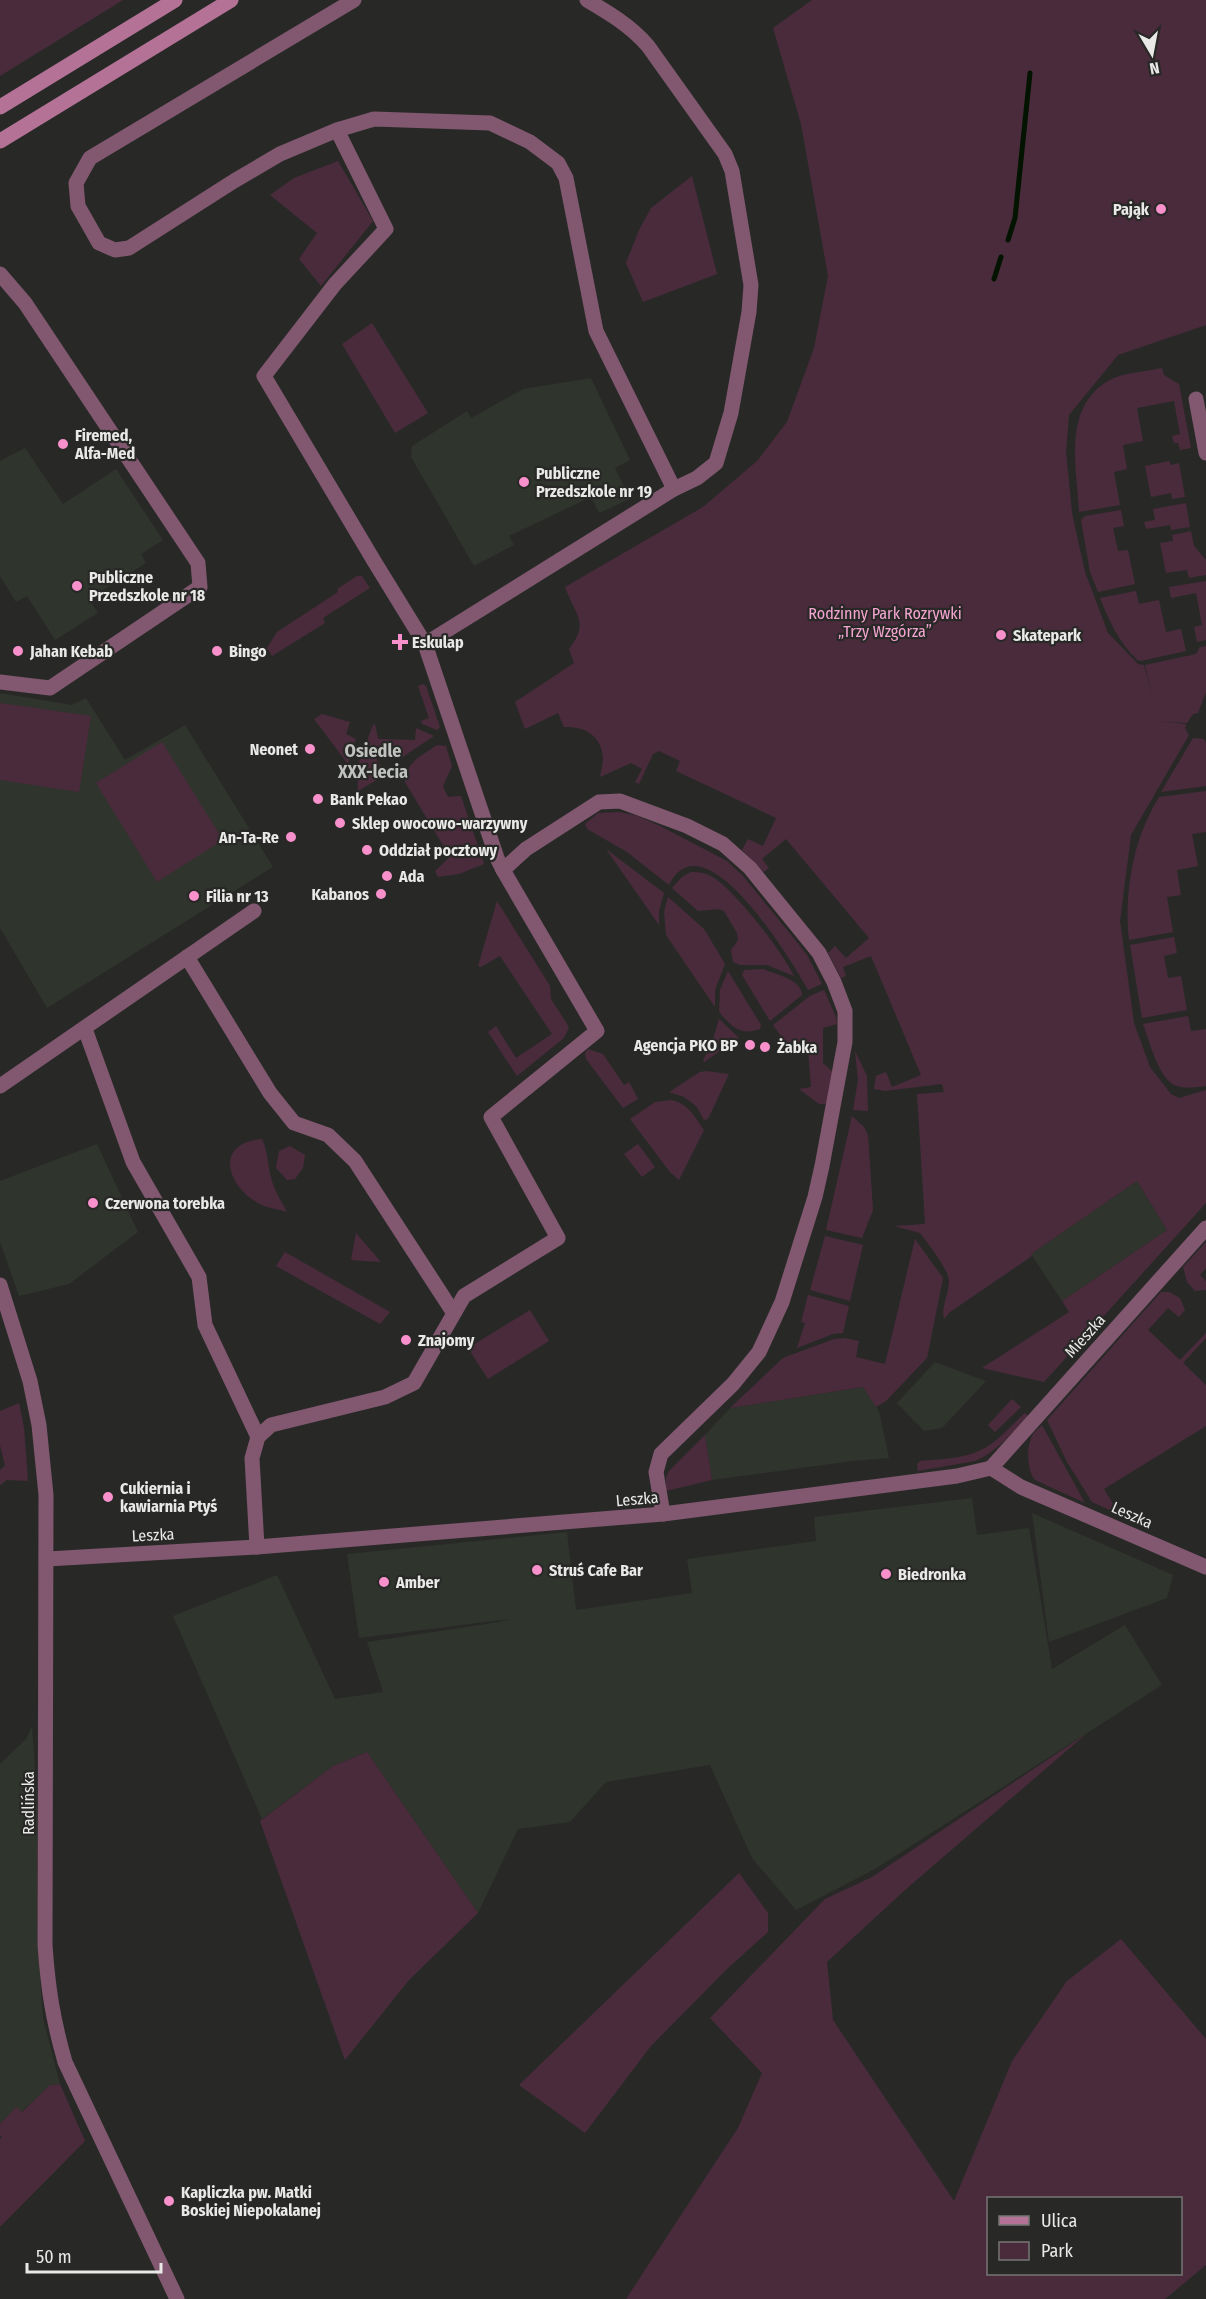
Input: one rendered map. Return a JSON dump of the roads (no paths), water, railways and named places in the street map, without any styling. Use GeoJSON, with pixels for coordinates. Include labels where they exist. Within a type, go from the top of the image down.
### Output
{"type":"FeatureCollection","features":[{"type":"Feature","properties":{"kind":"main road"},"geometry":{"type":"LineString","coordinates":[[0,107],[175,0]]}},
{"type":"Feature","properties":{"kind":"main road"},"geometry":{"type":"LineString","coordinates":[[0,141],[231,0]]}},
{"type":"Feature","properties":{"kind":"street"},"geometry":{"type":"LineString","coordinates":[[354,0],[90,158],[76,183],[78,206],[99,243],[115,250],[129,248],[280,154],[337,130],[374,119],[490,123],[530,142],[558,163],[566,178],[596,331],[674,489]]}},
{"type":"Feature","properties":{"kind":"street"},"geometry":{"type":"LineString","coordinates":[[425,644],[674,489],[697,478],[716,463],[731,413],[749,312],[751,285],[732,171],[725,154],[638,35],[587,0]]}},
{"type":"Feature","properties":{"kind":"street"},"geometry":{"type":"LineString","coordinates":[[257,1547],[252,1458],[258,1437],[271,1425],[385,1397],[414,1383],[464,1296],[558,1238],[491,1117],[597,1031],[496,858],[425,644],[264,376],[336,284],[386,229],[337,130]]}},
{"type":"Feature","properties":{"kind":"street"},"geometry":{"type":"LineString","coordinates":[[0,274],[25,303],[198,563],[200,587],[50,688],[0,682]]}},
{"type":"Feature","properties":{"kind":"street"},"geometry":{"type":"LineString","coordinates":[[1196,399],[1206,453]]}},
{"type":"Feature","properties":{"kind":"street"},"geometry":{"type":"LineString","coordinates":[[503,870],[526,849],[599,802],[620,801],[687,826],[723,844],[750,868],[819,953],[830,973],[845,1011],[845,1042],[815,1197],[782,1302],[759,1352],[733,1384],[661,1454],[656,1472],[663,1515]]}},
{"type":"Feature","properties":{"kind":"street"},"geometry":{"type":"LineString","coordinates":[[0,1086],[254,911]]}},
{"type":"Feature","properties":{"kind":"street"},"geometry":{"type":"LineString","coordinates":[[187,957],[270,1093],[294,1123],[328,1135],[356,1161],[453,1312]]}},
{"type":"Feature","properties":{"kind":"street"},"geometry":{"type":"LineString","coordinates":[[85,1029],[133,1162],[199,1277],[205,1325],[258,1437]]}},
{"type":"Feature","properties":{"kind":"street","name":"Mieszka"},"geometry":{"type":"LineString","coordinates":[[991,1468],[1206,1228]]}},
{"type":"Feature","properties":{"kind":"street","name":"Radlińska"},"geometry":{"type":"LineString","coordinates":[[0,1285],[30,1381],[39,1425],[46,1495],[45,1945],[48,1988],[65,2062],[177,2299]]}},
{"type":"Feature","properties":{"kind":"street","name":"Leszka"},"geometry":{"type":"LineString","coordinates":[[47,1559],[257,1547],[663,1515],[957,1476],[991,1468],[1021,1487],[1206,1567]]}},
{"type":"Feature","properties":{"kind":"waterway"},"geometry":{"type":"LineString","coordinates":[[1008,240],[1015,218],[1030,73]]}},
{"type":"Feature","properties":{"kind":"waterway"},"geometry":{"type":"LineString","coordinates":[[994,279],[1001,257]]}},
{"type":"Feature","properties":{"kind":"place","name":"Pająk"},"geometry":{"type":"Point","coordinates":[1161,209]}},
{"type":"Feature","properties":{"kind":"place","name":"Firemed, Alfa-Med"},"geometry":{"type":"Point","coordinates":[63,444]}},
{"type":"Feature","properties":{"kind":"place","name":"Publiczne Przedszkole nr 19"},"geometry":{"type":"Point","coordinates":[524,482]}},
{"type":"Feature","properties":{"kind":"place","name":"Publiczne Przedszkole nr 18"},"geometry":{"type":"Point","coordinates":[77,586]}},
{"type":"Feature","properties":{"kind":"place","name":"Skatepark"},"geometry":{"type":"Point","coordinates":[1001,635]}},
{"type":"Feature","properties":{"kind":"place","name":"Eskulap"},"geometry":{"type":"Point","coordinates":[400,642]}},
{"type":"Feature","properties":{"kind":"place","name":"Jahan Kebab"},"geometry":{"type":"Point","coordinates":[18,651]}},
{"type":"Feature","properties":{"kind":"place","name":"Bingo"},"geometry":{"type":"Point","coordinates":[217,651]}},
{"type":"Feature","properties":{"kind":"place","name":"Neonet"},"geometry":{"type":"Point","coordinates":[310,749]}},
{"type":"Feature","properties":{"kind":"place","name":"Bank Pekao"},"geometry":{"type":"Point","coordinates":[318,799]}},
{"type":"Feature","properties":{"kind":"place","name":"Sklep owocowo-warzywny"},"geometry":{"type":"Point","coordinates":[340,823]}},
{"type":"Feature","properties":{"kind":"place","name":"An-Ta-Re"},"geometry":{"type":"Point","coordinates":[291,837]}},
{"type":"Feature","properties":{"kind":"place","name":"Oddział pocztowy"},"geometry":{"type":"Point","coordinates":[367,850]}},
{"type":"Feature","properties":{"kind":"place","name":"Ada"},"geometry":{"type":"Point","coordinates":[387,876]}},
{"type":"Feature","properties":{"kind":"place","name":"Kabanos"},"geometry":{"type":"Point","coordinates":[381,894]}},
{"type":"Feature","properties":{"kind":"place","name":"Filia nr 13"},"geometry":{"type":"Point","coordinates":[194,896]}},
{"type":"Feature","properties":{"kind":"place","name":"Agencja PKO BP"},"geometry":{"type":"Point","coordinates":[750,1045]}},
{"type":"Feature","properties":{"kind":"place","name":"Żabka"},"geometry":{"type":"Point","coordinates":[765,1047]}},
{"type":"Feature","properties":{"kind":"place","name":"Czerwona torebka"},"geometry":{"type":"Point","coordinates":[93,1203]}},
{"type":"Feature","properties":{"kind":"place","name":"Znajomy"},"geometry":{"type":"Point","coordinates":[406,1340]}},
{"type":"Feature","properties":{"kind":"place","name":"Cukiernia i kawiarnia Ptyś"},"geometry":{"type":"Point","coordinates":[108,1497]}},
{"type":"Feature","properties":{"kind":"place","name":"Struś Cafe Bar"},"geometry":{"type":"Point","coordinates":[537,1570]}},
{"type":"Feature","properties":{"kind":"place","name":"Biedronka"},"geometry":{"type":"Point","coordinates":[886,1574]}},
{"type":"Feature","properties":{"kind":"place","name":"Amber"},"geometry":{"type":"Point","coordinates":[384,1582]}},
{"type":"Feature","properties":{"kind":"place","name":"Kapliczka pw. Matki Boskiej Niepokalanej"},"geometry":{"type":"Point","coordinates":[169,2201]}},
{"type":"Feature","properties":{"kind":"district","name":"Osiedle XXX-lecia"},"geometry":{"type":"Point","coordinates":[373,762]}},
{"type":"Feature","properties":{"kind":"park label","name":"Rodzinny Park Rozrywki „Trzy Wzgórza”"},"geometry":{"type":"Point","coordinates":[885,622]}}]}
